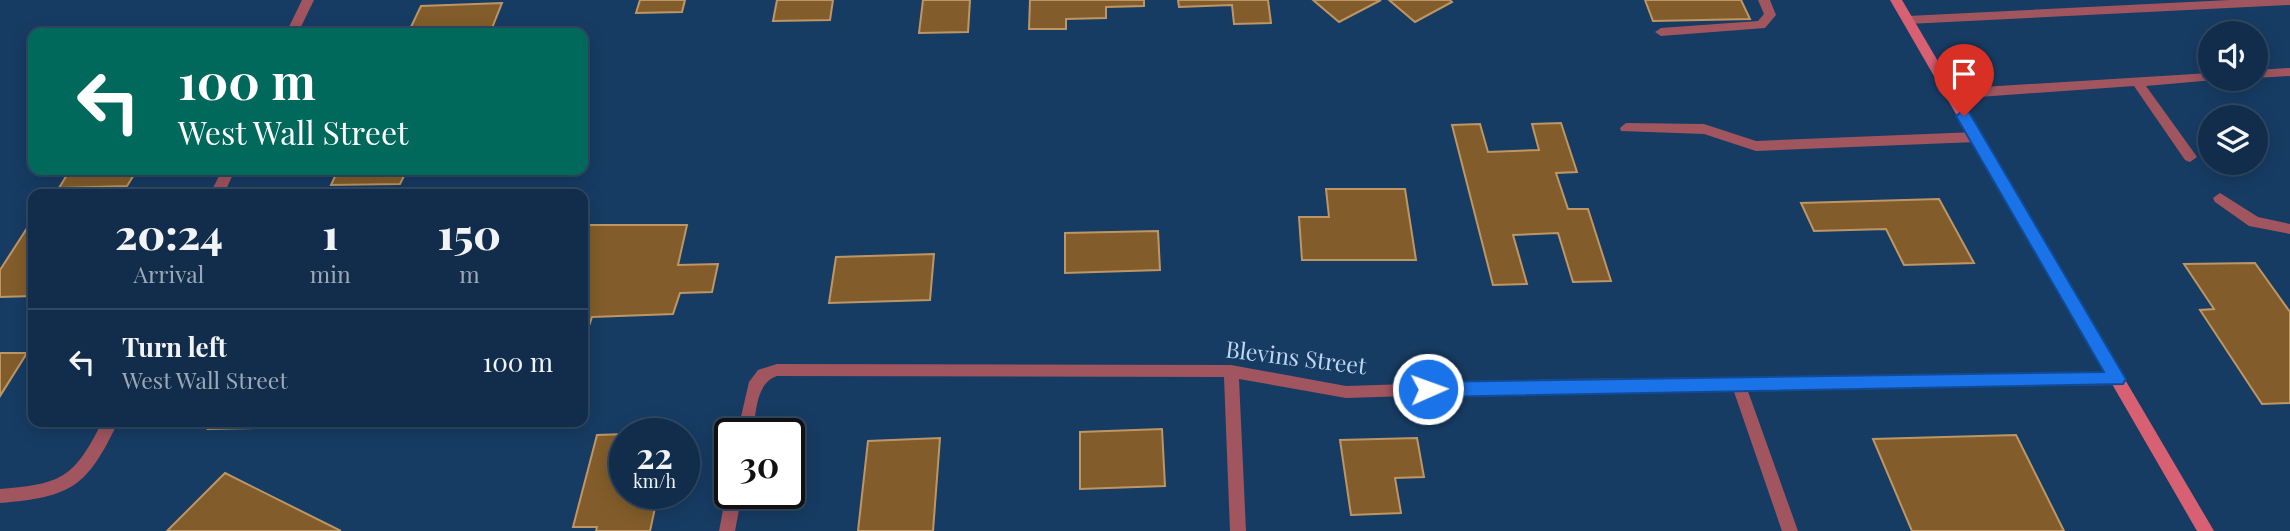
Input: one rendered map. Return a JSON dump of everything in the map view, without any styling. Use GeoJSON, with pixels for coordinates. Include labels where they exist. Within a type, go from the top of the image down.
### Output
{"type":"FeatureCollection","features":[{"type":"Feature","properties":{"kind":"street"},"geometry":{"type":"LineString","coordinates":[[294,28],[308,0]]}},
{"type":"Feature","properties":{"kind":"street"},"geometry":{"type":"LineString","coordinates":[[1661,32],[1761,25],[1770,15],[1764,0]]}},
{"type":"Feature","properties":{"kind":"street"},"geometry":{"type":"LineString","coordinates":[[1896,0],[2206,531]]}},
{"type":"Feature","properties":{"kind":"street"},"geometry":{"type":"LineString","coordinates":[[1908,20],[2290,1]]}},
{"type":"Feature","properties":{"kind":"street"},"geometry":{"type":"LineString","coordinates":[[2268,73],[2290,72]]}},
{"type":"Feature","properties":{"kind":"street"},"geometry":{"type":"LineString","coordinates":[[1951,94],[2198,78]]}},
{"type":"Feature","properties":{"kind":"street"},"geometry":{"type":"LineString","coordinates":[[2137,82],[2190,157]]}},
{"type":"Feature","properties":{"kind":"street"},"geometry":{"type":"LineString","coordinates":[[1626,128],[1704,129],[1756,146],[1976,137]]}},
{"type":"Feature","properties":{"kind":"street"},"geometry":{"type":"LineString","coordinates":[[2220,198],[2254,222],[2290,229]]}},
{"type":"Feature","properties":{"kind":"street","name":"Blevins Street"},"geometry":{"type":"LineString","coordinates":[[748,418],[754,387],[763,374],[777,370],[1231,371],[1346,392],[1738,383],[2117,379]]}},
{"type":"Feature","properties":{"kind":"street"},"geometry":{"type":"LineString","coordinates":[[1231,371],[1238,531]]}},
{"type":"Feature","properties":{"kind":"street"},"geometry":{"type":"LineString","coordinates":[[1738,383],[1790,531]]}},
{"type":"Feature","properties":{"kind":"street"},"geometry":{"type":"LineString","coordinates":[[0,496],[21,495],[69,481],[99,445],[108,427]]}},
{"type":"Feature","properties":{"kind":"street"},"geometry":{"type":"LineString","coordinates":[[727,531],[731,509]]}},
{"type":"Feature","properties":{"kind":"building"},"geometry":{"type":"Polygon","coordinates":[[[640,0],[685,0],[682,12],[636,13],[640,0]]]}},
{"type":"Feature","properties":{"kind":"building"},"geometry":{"type":"Polygon","coordinates":[[[777,0],[833,0],[830,20],[773,21],[777,0]]]}},
{"type":"Feature","properties":{"kind":"building"},"geometry":{"type":"Polygon","coordinates":[[[923,0],[970,0],[968,32],[919,33],[923,0]]]}},
{"type":"Feature","properties":{"kind":"building"},"geometry":{"type":"Polygon","coordinates":[[[1030,0],[1144,0],[1144,6],[1106,7],[1106,18],[1066,19],[1066,29],[1029,29],[1030,0]]]}},
{"type":"Feature","properties":{"kind":"building"},"geometry":{"type":"Polygon","coordinates":[[[1178,0],[1268,0],[1271,23],[1234,24],[1232,5],[1179,7],[1178,0]]]}},
{"type":"Feature","properties":{"kind":"building"},"geometry":{"type":"Polygon","coordinates":[[[1313,0],[1381,0],[1339,22],[1313,0]]]}},
{"type":"Feature","properties":{"kind":"building"},"geometry":{"type":"Polygon","coordinates":[[[1389,0],[1450,0],[1452,2],[1415,22],[1389,0]]]}},
{"type":"Feature","properties":{"kind":"building"},"geometry":{"type":"Polygon","coordinates":[[[1645,0],[1741,0],[1750,19],[1653,21],[1645,0]]]}},
{"type":"Feature","properties":{"kind":"building"},"geometry":{"type":"Polygon","coordinates":[[[502,3],[492,28],[410,28],[421,6],[502,3]]]}},
{"type":"Feature","properties":{"kind":"building"},"geometry":{"type":"Polygon","coordinates":[[[1561,123],[1577,172],[1556,173],[1568,209],[1588,209],[1611,281],[1573,282],[1558,233],[1513,235],[1527,284],[1493,285],[1452,125],[1480,124],[1488,152],[1539,150],[1532,124],[1561,123]]]}},
{"type":"Feature","properties":{"kind":"building"},"geometry":{"type":"Polygon","coordinates":[[[67,175],[134,175],[127,186],[59,188],[67,175]]]}},
{"type":"Feature","properties":{"kind":"building"},"geometry":{"type":"Polygon","coordinates":[[[336,175],[404,175],[400,184],[331,185],[336,175]]]}},
{"type":"Feature","properties":{"kind":"building"},"geometry":{"type":"Polygon","coordinates":[[[1326,189],[1405,189],[1416,260],[1302,260],[1299,217],[1329,217],[1326,189]]]}},
{"type":"Feature","properties":{"kind":"building"},"geometry":{"type":"Polygon","coordinates":[[[1939,199],[1974,263],[1904,265],[1886,229],[1814,231],[1801,203],[1939,199]]]}},
{"type":"Feature","properties":{"kind":"building"},"geometry":{"type":"Polygon","coordinates":[[[588,225],[687,225],[678,265],[718,264],[712,292],[680,293],[673,314],[592,317],[588,329],[588,225]]]}},
{"type":"Feature","properties":{"kind":"building"},"geometry":{"type":"Polygon","coordinates":[[[28,227],[28,296],[0,297],[0,270],[28,227]]]}},
{"type":"Feature","properties":{"kind":"building"},"geometry":{"type":"Polygon","coordinates":[[[1158,231],[1160,270],[1065,273],[1065,233],[1158,231]]]}},
{"type":"Feature","properties":{"kind":"building"},"geometry":{"type":"Polygon","coordinates":[[[934,254],[930,300],[829,303],[836,257],[934,254]]]}},
{"type":"Feature","properties":{"kind":"building"},"geometry":{"type":"Polygon","coordinates":[[[2255,263],[2290,312],[2290,403],[2262,404],[2200,310],[2214,309],[2184,264],[2255,263]]]}},
{"type":"Feature","properties":{"kind":"building"},"geometry":{"type":"Polygon","coordinates":[[[0,353],[27,353],[0,396],[0,353]]]}},
{"type":"Feature","properties":{"kind":"building"},"geometry":{"type":"Polygon","coordinates":[[[209,427],[299,427],[208,429],[209,427]]]}},
{"type":"Feature","properties":{"kind":"building"},"geometry":{"type":"Polygon","coordinates":[[[1162,429],[1165,486],[1080,489],[1080,432],[1162,429]]]}},
{"type":"Feature","properties":{"kind":"building"},"geometry":{"type":"Polygon","coordinates":[[[597,435],[609,435],[609,509],[655,509],[650,531],[596,531],[597,527],[573,527],[597,435]]]}},
{"type":"Feature","properties":{"kind":"building"},"geometry":{"type":"Polygon","coordinates":[[[2016,435],[2064,531],[1912,531],[1873,439],[2016,435]]]}},
{"type":"Feature","properties":{"kind":"building"},"geometry":{"type":"Polygon","coordinates":[[[940,438],[933,531],[858,531],[868,441],[940,438]]]}},
{"type":"Feature","properties":{"kind":"building"},"geometry":{"type":"Polygon","coordinates":[[[1417,438],[1424,477],[1395,478],[1401,513],[1351,515],[1340,440],[1417,438]]]}},
{"type":"Feature","properties":{"kind":"building"},"geometry":{"type":"Polygon","coordinates":[[[225,473],[341,531],[167,531],[225,473]]]}},
{"type":"Feature","properties":{"kind":"route"},"geometry":{"type":"LineString","coordinates":[[1428,389],[2117,379],[1964,116]]}}]}
